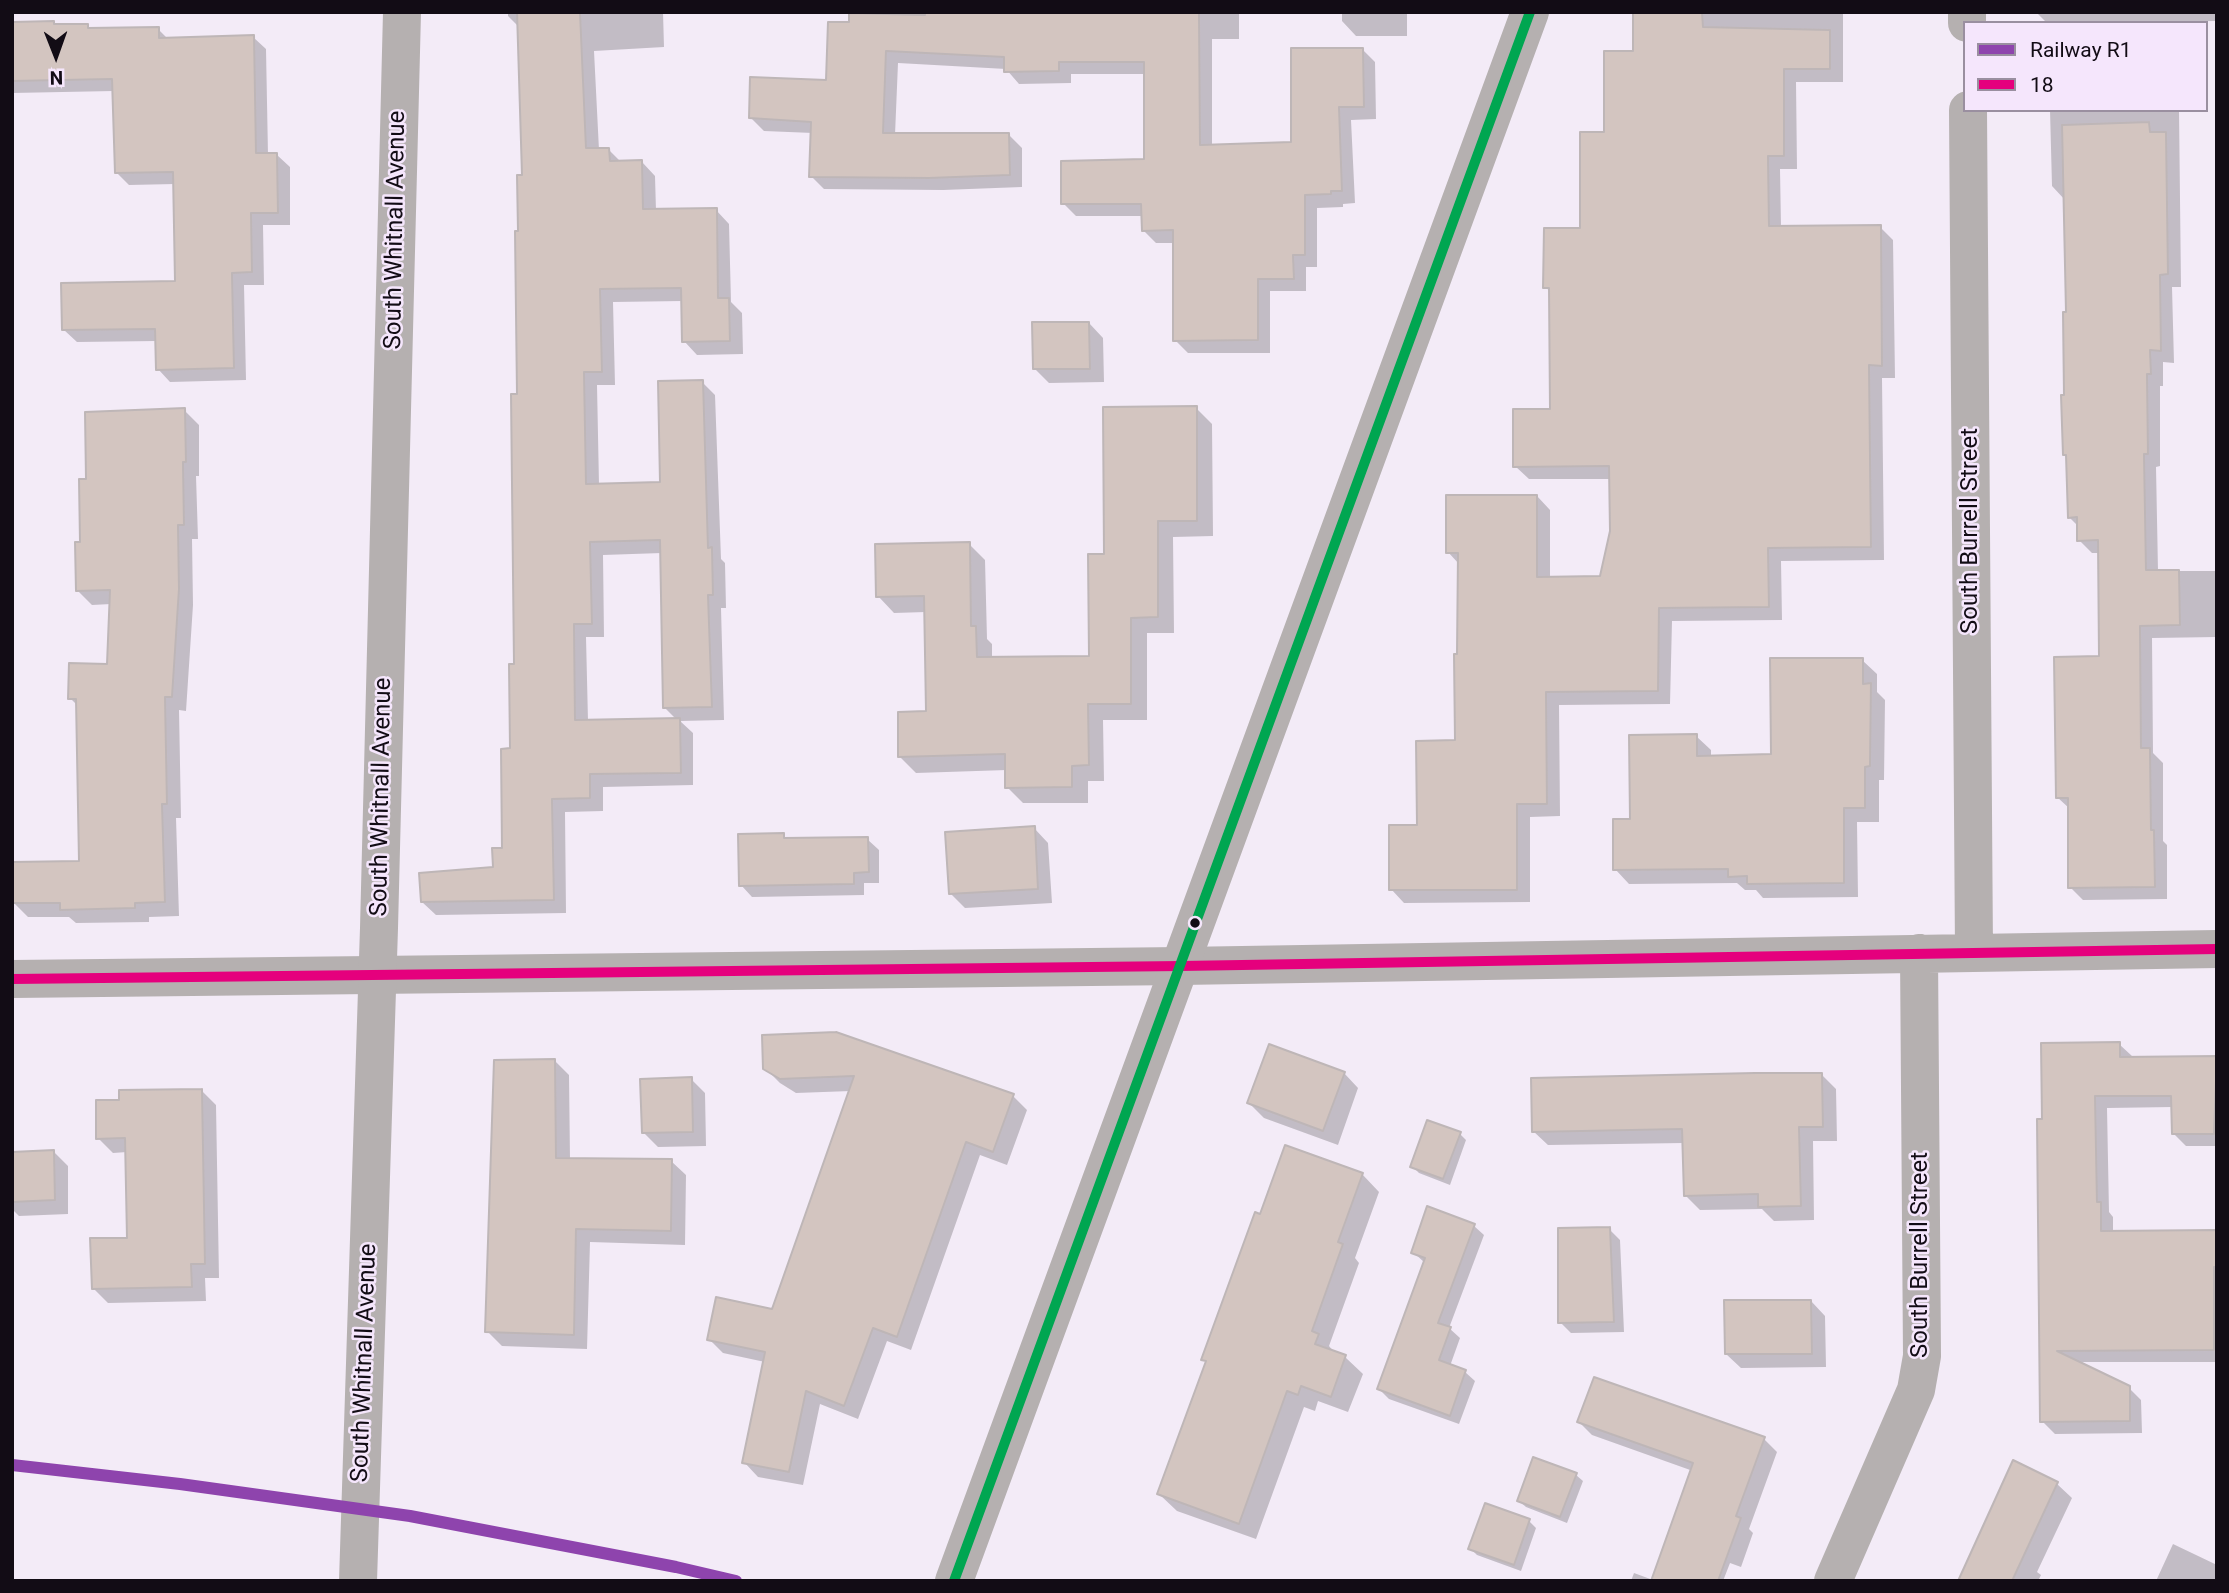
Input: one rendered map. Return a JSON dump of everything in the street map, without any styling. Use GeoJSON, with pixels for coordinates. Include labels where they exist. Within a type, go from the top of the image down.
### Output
{"type":"FeatureCollection","features":[{"type":"Feature","properties":{"kind":"street","name":"South Whitnall Avenue"},"geometry":{"type":"LineString","coordinates":[[358,1581],[402,12]]}},
{"type":"Feature","properties":{"kind":"street"},"geometry":{"type":"LineString","coordinates":[[954,1581],[1530,12]]}},
{"type":"Feature","properties":{"kind":"street","name":"South Burrell Street"},"geometry":{"type":"LineString","coordinates":[[1968,112],[1973,952]]}},
{"type":"Feature","properties":{"kind":"street"},"geometry":{"type":"LineString","coordinates":[[12,979],[1181,966],[2217,949]]}},
{"type":"Feature","properties":{"kind":"street","name":"South Burrell Street"},"geometry":{"type":"LineString","coordinates":[[1833,1581],[1916,1390],[1922,1356],[1919,953]]}},
{"type":"Feature","properties":{"kind":"building"},"geometry":{"type":"Polygon","coordinates":[[[517,12],[580,12],[586,148],[609,148],[610,161],[642,160],[643,209],[717,208],[718,298],[729,298],[730,341],[682,342],[681,288],[600,289],[602,372],[584,372],[586,484],[660,482],[658,381],[703,380],[708,548],[712,547],[713,595],[708,595],[712,707],[663,708],[660,540],[590,542],[592,624],[574,624],[575,720],[680,718],[681,773],[590,774],[590,798],[552,799],[554,900],[421,902],[419,873],[493,867],[492,848],[502,848],[501,749],[510,748],[509,664],[514,664],[511,394],[517,394],[515,231],[518,231],[517,175],[522,175],[517,12]]]}},
{"type":"Feature","properties":{"kind":"building"},"geometry":{"type":"Polygon","coordinates":[[[925,12],[1199,12],[1200,145],[1291,142],[1291,48],[1363,48],[1364,107],[1339,107],[1342,191],[1305,195],[1305,255],[1293,255],[1294,279],[1258,279],[1258,340],[1173,341],[1173,230],[1142,231],[1141,204],[1061,204],[1061,161],[1144,159],[1144,62],[1059,62],[1059,71],[1004,72],[1004,57],[886,51],[883,133],[1009,133],[1010,175],[929,178],[809,177],[811,122],[749,118],[750,77],[826,80],[828,22],[849,22],[849,13],[925,15],[925,12]]]}},
{"type":"Feature","properties":{"kind":"building"},"geometry":{"type":"Polygon","coordinates":[[[1633,12],[1702,12],[1703,27],[1830,30],[1830,69],[1784,69],[1784,156],[1768,156],[1769,226],[1881,225],[1882,366],[1869,365],[1871,547],[1768,548],[1769,607],[1659,608],[1658,691],[1546,692],[1547,804],[1517,804],[1517,890],[1389,890],[1389,825],[1417,825],[1416,741],[1455,740],[1454,654],[1457,654],[1458,553],[1446,553],[1446,495],[1537,495],[1537,577],[1600,576],[1610,531],[1609,466],[1513,467],[1513,409],[1550,409],[1549,288],[1543,288],[1544,228],[1580,228],[1580,132],[1604,132],[1604,51],[1633,51],[1633,12]]]}},
{"type":"Feature","properties":{"kind":"building"},"geometry":{"type":"Polygon","coordinates":[[[54,21],[54,24],[88,24],[88,28],[159,27],[159,38],[254,35],[256,153],[277,153],[278,213],[251,213],[252,272],[232,273],[234,368],[156,370],[155,329],[62,330],[61,283],[175,281],[173,172],[115,173],[112,79],[12,81],[12,22],[54,21]]]}},
{"type":"Feature","properties":{"kind":"building"},"geometry":{"type":"Polygon","coordinates":[[[2149,122],[2150,132],[2166,132],[2168,274],[2160,275],[2161,351],[2150,350],[2151,374],[2147,374],[2148,454],[2144,454],[2146,570],[2179,570],[2180,625],[2140,626],[2141,748],[2150,748],[2155,887],[2068,888],[2068,798],[2056,798],[2054,657],[2099,656],[2098,540],[2077,541],[2077,517],[2068,518],[2066,455],[2063,455],[2061,395],[2064,395],[2063,312],[2066,312],[2062,125],[2149,122]]]}},
{"type":"Feature","properties":{"kind":"building"},"geometry":{"type":"Polygon","coordinates":[[[1032,322],[1089,322],[1090,369],[1033,369],[1032,322]]]}},
{"type":"Feature","properties":{"kind":"building"},"geometry":{"type":"Polygon","coordinates":[[[1197,406],[1197,521],[1158,521],[1158,617],[1131,618],[1131,704],[1088,704],[1089,765],[1072,766],[1072,787],[1005,788],[1005,754],[898,757],[898,712],[926,711],[924,596],[876,597],[875,544],[970,542],[971,626],[976,626],[977,657],[1089,656],[1088,554],[1104,554],[1103,407],[1197,406]]]}},
{"type":"Feature","properties":{"kind":"building"},"geometry":{"type":"Polygon","coordinates":[[[185,408],[184,525],[178,525],[179,589],[172,697],[165,697],[167,804],[162,804],[165,902],[135,903],[135,908],[60,910],[60,903],[12,903],[12,862],[79,861],[76,699],[68,699],[69,663],[107,664],[110,590],[76,591],[75,542],[80,542],[79,479],[86,479],[85,412],[185,408]]]}},
{"type":"Feature","properties":{"kind":"building"},"geometry":{"type":"Polygon","coordinates":[[[1770,658],[1863,658],[1863,684],[1871,683],[1870,766],[1865,767],[1865,808],[1844,808],[1844,883],[1747,884],[1747,876],[1728,877],[1728,869],[1613,870],[1613,819],[1630,819],[1629,735],[1697,734],[1697,756],[1771,754],[1770,658]]]}},
{"type":"Feature","properties":{"kind":"building"},"geometry":{"type":"Polygon","coordinates":[[[1035,826],[1038,889],[949,894],[945,832],[1035,826]]]}},
{"type":"Feature","properties":{"kind":"building"},"geometry":{"type":"Polygon","coordinates":[[[784,833],[784,838],[868,837],[869,872],[854,873],[854,884],[739,886],[738,834],[784,833]]]}},
{"type":"Feature","properties":{"kind":"building"},"geometry":{"type":"Polygon","coordinates":[[[836,1032],[1014,1094],[993,1152],[966,1142],[897,1337],[873,1328],[844,1406],[806,1391],[789,1472],[742,1463],[765,1352],[707,1340],[716,1297],[772,1309],[854,1076],[780,1079],[763,1069],[762,1035],[836,1032]]]}},
{"type":"Feature","properties":{"kind":"building"},"geometry":{"type":"Polygon","coordinates":[[[2120,1042],[2120,1057],[2217,1056],[2214,1134],[2172,1134],[2171,1096],[2095,1096],[2097,1202],[2101,1202],[2101,1231],[2217,1230],[2214,1350],[2057,1351],[2130,1386],[2130,1421],[2040,1422],[2037,1119],[2042,1119],[2041,1043],[2120,1042]]]}},
{"type":"Feature","properties":{"kind":"building"},"geometry":{"type":"Polygon","coordinates":[[[1269,1044],[1345,1072],[1323,1131],[1247,1103],[1269,1044]]]}},
{"type":"Feature","properties":{"kind":"building"},"geometry":{"type":"Polygon","coordinates":[[[555,1059],[556,1158],[672,1159],[671,1231],[576,1229],[574,1335],[485,1332],[494,1060],[555,1059]]]}},
{"type":"Feature","properties":{"kind":"building"},"geometry":{"type":"Polygon","coordinates":[[[1822,1073],[1823,1127],[1799,1127],[1801,1206],[1758,1207],[1758,1194],[1684,1196],[1682,1129],[1532,1132],[1531,1078],[1822,1073]]]}},
{"type":"Feature","properties":{"kind":"building"},"geometry":{"type":"Polygon","coordinates":[[[692,1077],[693,1132],[642,1133],[640,1079],[692,1077]]]}},
{"type":"Feature","properties":{"kind":"building"},"geometry":{"type":"Polygon","coordinates":[[[202,1089],[205,1264],[191,1264],[192,1287],[92,1289],[90,1238],[127,1238],[125,1138],[96,1139],[96,1100],[119,1100],[119,1090],[202,1089]]]}},
{"type":"Feature","properties":{"kind":"building"},"geometry":{"type":"Polygon","coordinates":[[[1427,1120],[1461,1132],[1443,1179],[1410,1167],[1427,1120]]]}},
{"type":"Feature","properties":{"kind":"building"},"geometry":{"type":"Polygon","coordinates":[[[1285,1145],[1363,1173],[1338,1242],[1343,1244],[1312,1331],[1319,1334],[1315,1344],[1346,1355],[1331,1397],[1301,1386],[1298,1395],[1287,1391],[1239,1524],[1157,1494],[1206,1361],[1201,1360],[1255,1212],[1260,1214],[1285,1145]]]}},
{"type":"Feature","properties":{"kind":"building"},"geometry":{"type":"Polygon","coordinates":[[[54,1150],[55,1200],[12,1202],[12,1152],[54,1150]]]}},
{"type":"Feature","properties":{"kind":"building"},"geometry":{"type":"Polygon","coordinates":[[[1427,1206],[1475,1224],[1438,1323],[1451,1327],[1439,1360],[1466,1370],[1450,1416],[1377,1389],[1425,1258],[1411,1253],[1427,1206]]]}},
{"type":"Feature","properties":{"kind":"building"},"geometry":{"type":"Polygon","coordinates":[[[1610,1227],[1614,1322],[1558,1323],[1558,1228],[1610,1227]]]}},
{"type":"Feature","properties":{"kind":"building"},"geometry":{"type":"Polygon","coordinates":[[[1724,1300],[1811,1300],[1812,1354],[1725,1354],[1724,1300]]]}},
{"type":"Feature","properties":{"kind":"building"},"geometry":{"type":"Polygon","coordinates":[[[1594,1377],[1765,1437],[1736,1516],[1741,1518],[1718,1581],[1651,1581],[1693,1463],[1577,1422],[1594,1377]]]}},
{"type":"Feature","properties":{"kind":"building"},"geometry":{"type":"Polygon","coordinates":[[[1533,1457],[1577,1473],[1560,1517],[1517,1501],[1533,1457]]]}},
{"type":"Feature","properties":{"kind":"building"},"geometry":{"type":"Polygon","coordinates":[[[2013,1460],[2058,1482],[2012,1581],[1958,1581],[2013,1460]]]}},
{"type":"Feature","properties":{"kind":"building"},"geometry":{"type":"Polygon","coordinates":[[[1485,1503],[1530,1519],[1514,1565],[1468,1549],[1485,1503]]]}},
{"type":"Feature","properties":{"kind":"rail line","name":"R1"},"geometry":{"type":"LineString","coordinates":[[12,1465],[180,1484],[410,1516],[736,1581]]}},
{"type":"Feature","properties":{"kind":"transit line"},"geometry":{"type":"LineString","coordinates":[[954,1581],[1530,12]]}},
{"type":"Feature","properties":{"kind":"transit line","name":"18"},"geometry":{"type":"LineString","coordinates":[[12,979],[1181,966],[2217,949]]}}]}
